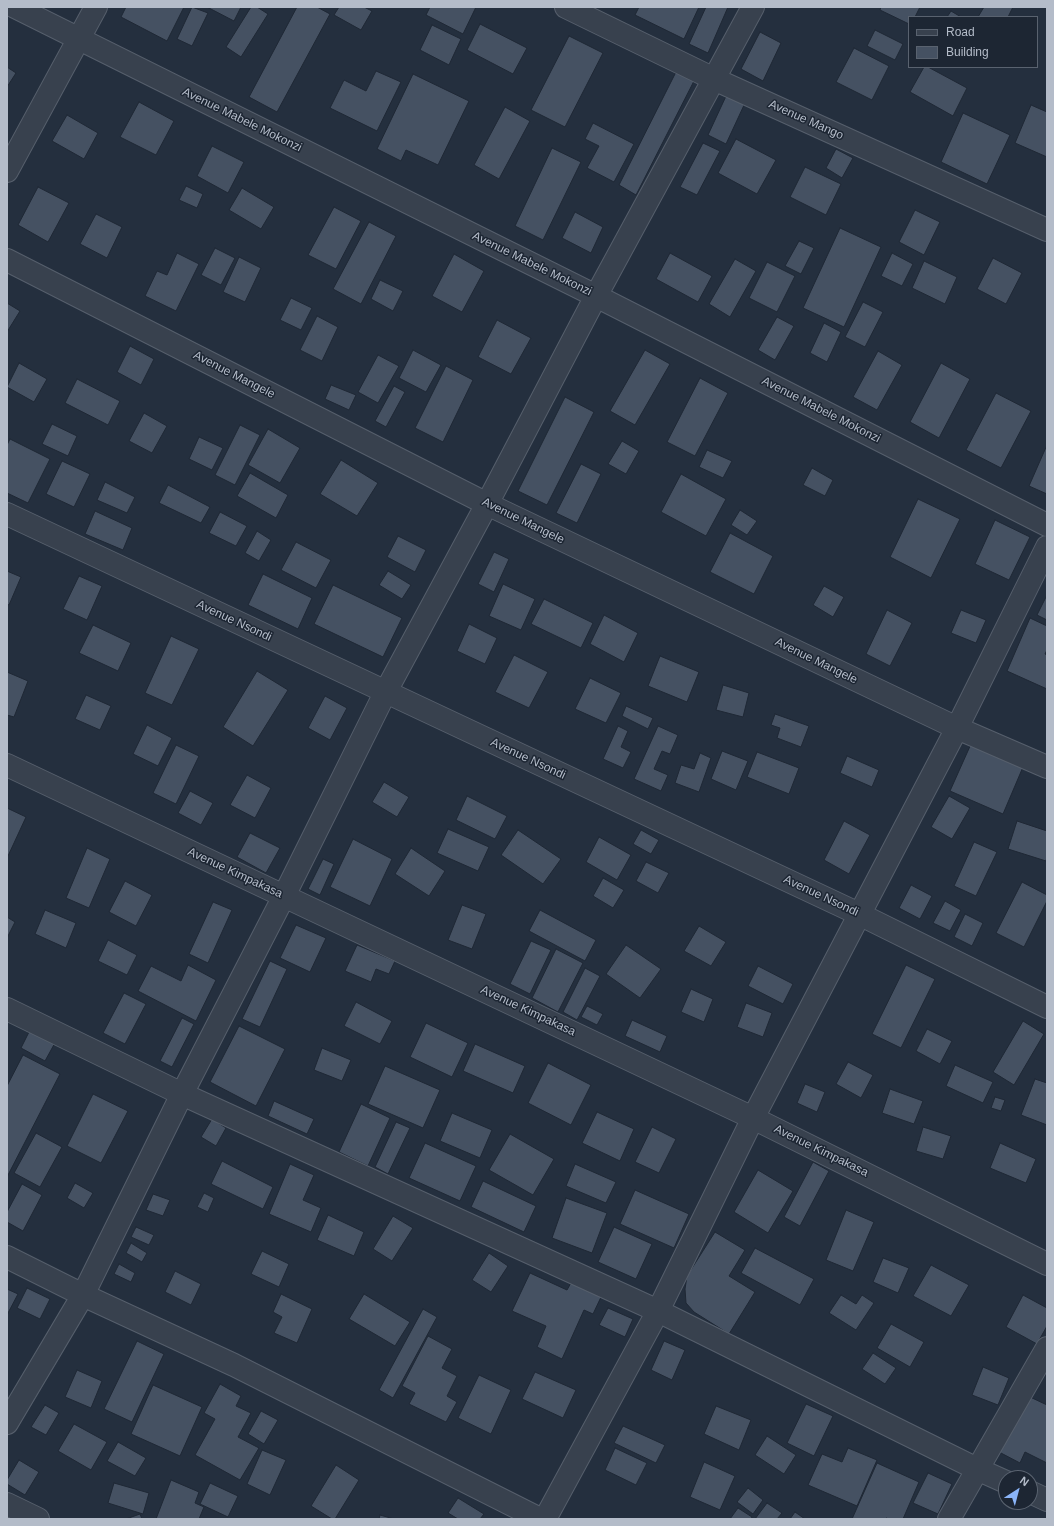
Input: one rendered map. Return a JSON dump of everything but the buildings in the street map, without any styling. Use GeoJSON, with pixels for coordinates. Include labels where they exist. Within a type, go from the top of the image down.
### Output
{"type":"FeatureCollection","features":[{"type":"Feature","properties":{"kind":"street","name":"Avenue Mabele Mokonzi"},"geometry":{"type":"LineString","coordinates":[[15,7],[596,296],[1047,525]]}},
{"type":"Feature","properties":{"kind":"street"},"geometry":{"type":"LineString","coordinates":[[7,171],[96,7]]}},
{"type":"Feature","properties":{"kind":"street","name":"Avenue Mango"},"geometry":{"type":"LineString","coordinates":[[566,7],[714,79],[1047,230]]}},
{"type":"Feature","properties":{"kind":"street"},"geometry":{"type":"LineString","coordinates":[[7,1423],[83,1295],[182,1094],[284,896],[385,693],[487,504],[596,296],[753,7]]}},
{"type":"Feature","properties":{"kind":"street","name":"Avenue Mangele"},"geometry":{"type":"LineString","coordinates":[[7,260],[487,504],[957,728],[1047,767]]}},
{"type":"Feature","properties":{"kind":"street","name":"Avenue Nsondi"},"geometry":{"type":"LineString","coordinates":[[7,514],[385,693],[859,914],[1047,1007]]}},
{"type":"Feature","properties":{"kind":"street"},"geometry":{"type":"LineString","coordinates":[[545,1519],[658,1311],[753,1118],[957,728],[1047,546]]}},
{"type":"Feature","properties":{"kind":"street","name":"Avenue Kimpakasa"},"geometry":{"type":"LineString","coordinates":[[7,765],[753,1118],[1047,1264]]}},
{"type":"Feature","properties":{"kind":"street"},"geometry":{"type":"LineString","coordinates":[[7,1009],[182,1094],[658,1311],[998,1478]]}},
{"type":"Feature","properties":{"kind":"street"},"geometry":{"type":"LineString","coordinates":[[7,1257],[83,1295],[234,1365],[540,1519]]}},
{"type":"Feature","properties":{"kind":"street"},"geometry":{"type":"LineString","coordinates":[[949,1519],[1047,1348]]}},
{"type":"Feature","properties":{"kind":"street"},"geometry":{"type":"LineString","coordinates":[[7,1504],[38,1519]]}}]}
